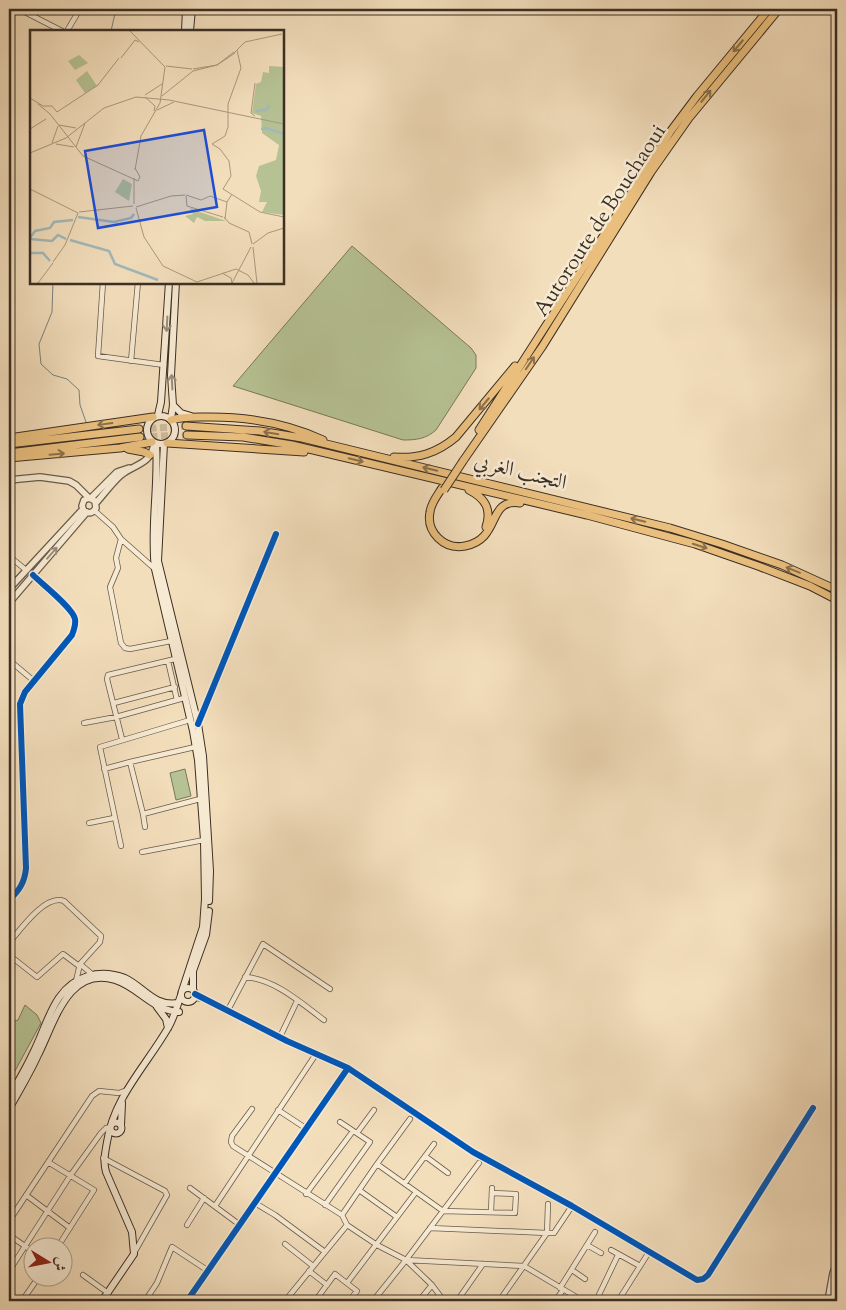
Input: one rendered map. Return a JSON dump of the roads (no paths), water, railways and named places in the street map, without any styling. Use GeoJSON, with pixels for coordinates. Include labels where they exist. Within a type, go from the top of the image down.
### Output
{"type":"FeatureCollection","features":[{"type":"Feature","properties":{"kind":"highway","name":"Autoroute de Bouchaoui"},"geometry":{"type":"LineString","coordinates":[[462,460],[546,324],[670,132],[697,96],[770,9]]}},
{"type":"Feature","properties":{"kind":"highway","name":"Autoroute de Bouchaoui"},"geometry":{"type":"LineString","coordinates":[[462,460],[542,346],[651,172],[689,118],[779,9]]}},
{"type":"Feature","properties":{"kind":"highway"},"geometry":{"type":"LineString","coordinates":[[354,450],[407,458],[427,454],[447,444],[456,437],[482,406],[546,324]]}},
{"type":"Feature","properties":{"kind":"highway"},"geometry":{"type":"LineString","coordinates":[[9,438],[155,416]]}},
{"type":"Feature","properties":{"kind":"highway"},"geometry":{"type":"LineString","coordinates":[[171,420],[180,417],[257,419],[293,428],[332,445]]}},
{"type":"Feature","properties":{"kind":"highway","name":"التجنب الغربي"},"geometry":{"type":"LineString","coordinates":[[186,426],[260,431],[332,445],[687,533],[798,571],[837,590]]}},
{"type":"Feature","properties":{"kind":"highway"},"geometry":{"type":"LineString","coordinates":[[9,444],[139,429]]}},
{"type":"Feature","properties":{"kind":"highway","name":"التجنب الغربي"},"geometry":{"type":"LineString","coordinates":[[187,435],[252,438],[331,454],[443,486],[567,510],[695,544],[810,586],[837,600]]}},
{"type":"Feature","properties":{"kind":"highway"},"geometry":{"type":"LineString","coordinates":[[9,453],[140,438]]}},
{"type":"Feature","properties":{"kind":"highway"},"geometry":{"type":"LineString","coordinates":[[9,458],[154,443]]}},
{"type":"Feature","properties":{"kind":"highway"},"geometry":{"type":"LineString","coordinates":[[166,443],[331,454]]}},
{"type":"Feature","properties":{"kind":"highway"},"geometry":{"type":"LineString","coordinates":[[120,448],[150,455]]}},
{"type":"Feature","properties":{"kind":"highway"},"geometry":{"type":"LineString","coordinates":[[462,460],[443,486],[430,510],[430,524],[435,536],[452,546],[476,543],[490,529],[501,506],[510,502],[567,510]]}},
{"type":"Feature","properties":{"kind":"highway"},"geometry":{"type":"LineString","coordinates":[[443,486],[470,490],[484,500],[489,512],[488,520],[487,526],[478,537],[464,544],[457,544],[445,540],[438,533],[433,523],[433,510],[443,486]]}},
{"type":"Feature","properties":{"kind":"main road"},"geometry":{"type":"LineString","coordinates":[[185,30],[186,9]]}},
{"type":"Feature","properties":{"kind":"main road"},"geometry":{"type":"LineString","coordinates":[[190,30],[192,9]]}},
{"type":"Feature","properties":{"kind":"main road"},"geometry":{"type":"LineString","coordinates":[[169,284],[161,406],[155,416],[149,420],[146,429],[147,434],[154,443],[157,466],[153,551],[155,569],[171,641],[171,660],[181,699],[190,720],[195,746],[204,840],[205,899],[203,927],[181,993],[177,1012]]}},
{"type":"Feature","properties":{"kind":"main road"},"geometry":{"type":"LineString","coordinates":[[154,443],[166,443],[174,436],[175,432],[171,420],[173,405],[171,375],[176,284]]}},
{"type":"Feature","properties":{"kind":"main road"},"geometry":{"type":"LineString","coordinates":[[173,405],[182,413],[192,417]]}},
{"type":"Feature","properties":{"kind":"main road"},"geometry":{"type":"LineString","coordinates":[[155,416],[162,415],[171,420]]}},
{"type":"Feature","properties":{"kind":"main road"},"geometry":{"type":"LineString","coordinates":[[102,1301],[134,1254],[132,1232],[106,1172],[104,1155],[111,1127],[118,1104],[177,1012],[193,996],[193,971],[207,928],[210,871],[203,756],[198,724],[158,561],[166,443]]}},
{"type":"Feature","properties":{"kind":"main road"},"geometry":{"type":"LineString","coordinates":[[9,1097],[35,1050],[56,1001],[67,987],[76,981],[93,975],[107,973],[134,983],[158,1001],[167,1004],[178,1003]]}},
{"type":"Feature","properties":{"kind":"main road"},"geometry":{"type":"LineString","coordinates":[[9,1109],[39,1055],[62,1004],[74,988],[91,980],[107,978],[131,987],[156,1006],[166,1019],[168,1028]]}},
{"type":"Feature","properties":{"kind":"main road"},"geometry":{"type":"LineString","coordinates":[[181,993],[188,987],[193,996]]}},
{"type":"Feature","properties":{"kind":"main road"},"geometry":{"type":"LineString","coordinates":[[181,993],[185,1001],[193,996]]}},
{"type":"Feature","properties":{"kind":"main road"},"geometry":{"type":"LineString","coordinates":[[156,1006],[177,1012]]}},
{"type":"Feature","properties":{"kind":"main road"},"geometry":{"type":"LineString","coordinates":[[104,1155],[115,1136],[121,1130],[121,1107],[127,1090]]}},
{"type":"Feature","properties":{"kind":"main road"},"geometry":{"type":"LineString","coordinates":[[111,1127],[115,1123],[120,1125]]}},
{"type":"Feature","properties":{"kind":"main road"},"geometry":{"type":"LineString","coordinates":[[111,1127],[113,1133],[119,1133]]}},
{"type":"Feature","properties":{"kind":"street"},"geometry":{"type":"LineString","coordinates":[[19,9],[60,30]]}},
{"type":"Feature","properties":{"kind":"street"},"geometry":{"type":"LineString","coordinates":[[68,30],[76,14]]}},
{"type":"Feature","properties":{"kind":"street"},"geometry":{"type":"LineString","coordinates":[[103,284],[98,356],[164,365]]}},
{"type":"Feature","properties":{"kind":"street"},"geometry":{"type":"LineString","coordinates":[[131,360],[138,284]]}},
{"type":"Feature","properties":{"kind":"street"},"geometry":{"type":"LineString","coordinates":[[95,511],[96,502],[121,476],[146,461],[154,443]]}},
{"type":"Feature","properties":{"kind":"street"},"geometry":{"type":"LineString","coordinates":[[9,603],[32,576],[90,498],[117,472],[136,466]]}},
{"type":"Feature","properties":{"kind":"street"},"geometry":{"type":"LineString","coordinates":[[9,480],[40,477],[63,480],[74,483],[96,502]]}},
{"type":"Feature","properties":{"kind":"street"},"geometry":{"type":"LineString","coordinates":[[63,480],[78,492],[84,508],[91,513],[95,511]]}},
{"type":"Feature","properties":{"kind":"street"},"geometry":{"type":"LineString","coordinates":[[9,589],[84,508]]}},
{"type":"Feature","properties":{"kind":"street"},"geometry":{"type":"LineString","coordinates":[[95,511],[113,526],[121,539],[155,569]]}},
{"type":"Feature","properties":{"kind":"street"},"geometry":{"type":"LineString","coordinates":[[198,724],[276,534]]}},
{"type":"Feature","properties":{"kind":"street"},"geometry":{"type":"LineString","coordinates":[[121,539],[116,558],[118,568],[110,587],[121,643],[125,648],[130,649],[171,641]]}},
{"type":"Feature","properties":{"kind":"street"},"geometry":{"type":"LineString","coordinates":[[9,556],[70,611],[75,620],[72,635],[21,699],[25,874],[19,890],[9,900]]}},
{"type":"Feature","properties":{"kind":"street"},"geometry":{"type":"LineString","coordinates":[[26,570],[32,576]]}},
{"type":"Feature","properties":{"kind":"street"},"geometry":{"type":"LineString","coordinates":[[9,660],[34,681]]}},
{"type":"Feature","properties":{"kind":"street"},"geometry":{"type":"LineString","coordinates":[[84,724],[116,717],[181,699],[174,687],[171,660],[109,674],[107,679],[114,703],[116,717],[122,739]]}},
{"type":"Feature","properties":{"kind":"street"},"geometry":{"type":"LineString","coordinates":[[114,703],[174,687]]}},
{"type":"Feature","properties":{"kind":"street"},"geometry":{"type":"LineString","coordinates":[[120,846],[100,747],[190,720]]}},
{"type":"Feature","properties":{"kind":"street"},"geometry":{"type":"LineString","coordinates":[[104,769],[195,746]]}},
{"type":"Feature","properties":{"kind":"street"},"geometry":{"type":"LineString","coordinates":[[130,762],[145,827]]}},
{"type":"Feature","properties":{"kind":"street"},"geometry":{"type":"LineString","coordinates":[[143,814],[200,799]]}},
{"type":"Feature","properties":{"kind":"street"},"geometry":{"type":"LineString","coordinates":[[89,823],[114,818]]}},
{"type":"Feature","properties":{"kind":"street"},"geometry":{"type":"LineString","coordinates":[[142,852],[204,840]]}},
{"type":"Feature","properties":{"kind":"street"},"geometry":{"type":"LineString","coordinates":[[9,943],[36,911],[53,901],[64,901],[101,936],[100,942],[80,965],[76,981]]}},
{"type":"Feature","properties":{"kind":"street"},"geometry":{"type":"LineString","coordinates":[[228,1010],[263,944],[330,989]]}},
{"type":"Feature","properties":{"kind":"street"},"geometry":{"type":"LineString","coordinates":[[9,955],[36,977],[63,954],[93,975]]}},
{"type":"Feature","properties":{"kind":"street"},"geometry":{"type":"LineString","coordinates":[[245,977],[252,977],[274,986],[324,1020]]}},
{"type":"Feature","properties":{"kind":"street"},"geometry":{"type":"LineString","coordinates":[[193,996],[208,999],[280,1037],[348,1068],[473,1152],[572,1206],[697,1280],[703,1279],[708,1275],[813,1108]]}},
{"type":"Feature","properties":{"kind":"street"},"geometry":{"type":"LineString","coordinates":[[280,1037],[297,1001]]}},
{"type":"Feature","properties":{"kind":"street"},"geometry":{"type":"LineString","coordinates":[[215,1206],[316,1054]]}},
{"type":"Feature","properties":{"kind":"street"},"geometry":{"type":"LineString","coordinates":[[187,1301],[348,1068]]}},
{"type":"Feature","properties":{"kind":"street"},"geometry":{"type":"LineString","coordinates":[[9,1221],[92,1096],[99,1091],[120,1093],[127,1090]]}},
{"type":"Feature","properties":{"kind":"street"},"geometry":{"type":"LineString","coordinates":[[252,1109],[232,1136],[230,1140],[233,1146],[306,1194],[342,1215],[347,1225],[377,1245],[406,1260],[432,1285],[444,1301]]}},
{"type":"Feature","properties":{"kind":"street"},"geometry":{"type":"LineString","coordinates":[[278,1110],[307,1129]]}},
{"type":"Feature","properties":{"kind":"street"},"geometry":{"type":"LineString","coordinates":[[306,1194],[374,1110]]}},
{"type":"Feature","properties":{"kind":"street"},"geometry":{"type":"LineString","coordinates":[[342,1215],[410,1119]]}},
{"type":"Feature","properties":{"kind":"street"},"geometry":{"type":"LineString","coordinates":[[325,1205],[370,1142],[340,1122]]}},
{"type":"Feature","properties":{"kind":"street"},"geometry":{"type":"LineString","coordinates":[[30,1238],[100,1133],[106,1128],[111,1127]]}},
{"type":"Feature","properties":{"kind":"street"},"geometry":{"type":"LineString","coordinates":[[405,1183],[434,1144]]}},
{"type":"Feature","properties":{"kind":"street"},"geometry":{"type":"LineString","coordinates":[[104,1155],[165,1191],[167,1195],[134,1254]]}},
{"type":"Feature","properties":{"kind":"street"},"geometry":{"type":"LineString","coordinates":[[425,1156],[448,1173]]}},
{"type":"Feature","properties":{"kind":"street"},"geometry":{"type":"LineString","coordinates":[[48,1162],[94,1190],[64,1238]]}},
{"type":"Feature","properties":{"kind":"street"},"geometry":{"type":"LineString","coordinates":[[373,1301],[479,1162]]}},
{"type":"Feature","properties":{"kind":"street"},"geometry":{"type":"LineString","coordinates":[[377,1164],[443,1211],[515,1213],[516,1194],[492,1190],[491,1212]]}},
{"type":"Feature","properties":{"kind":"street"},"geometry":{"type":"LineString","coordinates":[[190,1188],[240,1224]]}},
{"type":"Feature","properties":{"kind":"street"},"geometry":{"type":"LineString","coordinates":[[359,1190],[398,1216]]}},
{"type":"Feature","properties":{"kind":"street"},"geometry":{"type":"LineString","coordinates":[[346,1283],[416,1192]]}},
{"type":"Feature","properties":{"kind":"street"},"geometry":{"type":"LineString","coordinates":[[26,1195],[70,1228]]}},
{"type":"Feature","properties":{"kind":"street"},"geometry":{"type":"LineString","coordinates":[[187,1225],[204,1198]]}},
{"type":"Feature","properties":{"kind":"street"},"geometry":{"type":"LineString","coordinates":[[255,1203],[275,1215],[324,1252]]}},
{"type":"Feature","properties":{"kind":"street"},"geometry":{"type":"LineString","coordinates":[[500,1301],[547,1233],[548,1204]]}},
{"type":"Feature","properties":{"kind":"street"},"geometry":{"type":"LineString","coordinates":[[430,1228],[554,1233],[572,1206]]}},
{"type":"Feature","properties":{"kind":"street"},"geometry":{"type":"LineString","coordinates":[[288,1300],[347,1225]]}},
{"type":"Feature","properties":{"kind":"street"},"geometry":{"type":"LineString","coordinates":[[555,1301],[595,1232]]}},
{"type":"Feature","properties":{"kind":"street"},"geometry":{"type":"LineString","coordinates":[[9,1235],[22,1244]]}},
{"type":"Feature","properties":{"kind":"street"},"geometry":{"type":"LineString","coordinates":[[284,1244],[313,1266]]}},
{"type":"Feature","properties":{"kind":"street"},"geometry":{"type":"LineString","coordinates":[[587,1245],[601,1253]]}},
{"type":"Feature","properties":{"kind":"street"},"geometry":{"type":"LineString","coordinates":[[145,1301],[158,1283],[172,1247],[208,1270]]}},
{"type":"Feature","properties":{"kind":"street"},"geometry":{"type":"LineString","coordinates":[[611,1250],[640,1266]]}},
{"type":"Feature","properties":{"kind":"street"},"geometry":{"type":"LineString","coordinates":[[9,1271],[22,1251]]}},
{"type":"Feature","properties":{"kind":"street"},"geometry":{"type":"LineString","coordinates":[[618,1301],[649,1252]]}},
{"type":"Feature","properties":{"kind":"street"},"geometry":{"type":"LineString","coordinates":[[596,1301],[618,1255]]}},
{"type":"Feature","properties":{"kind":"street"},"geometry":{"type":"LineString","coordinates":[[406,1260],[524,1266],[583,1301]]}},
{"type":"Feature","properties":{"kind":"street"},"geometry":{"type":"LineString","coordinates":[[836,1301],[829,1301],[833,1273],[837,1262]]}},
{"type":"Feature","properties":{"kind":"street"},"geometry":{"type":"LineString","coordinates":[[457,1301],[483,1264]]}},
{"type":"Feature","properties":{"kind":"street"},"geometry":{"type":"LineString","coordinates":[[572,1270],[585,1279]]}},
{"type":"Feature","properties":{"kind":"street"},"geometry":{"type":"LineString","coordinates":[[309,1271],[327,1285]]}},
{"type":"Feature","properties":{"kind":"street"},"geometry":{"type":"LineString","coordinates":[[324,1301],[318,1297],[335,1274],[357,1291],[349,1301]]}},
{"type":"Feature","properties":{"kind":"street"},"geometry":{"type":"LineString","coordinates":[[83,1275],[108,1293]]}},
{"type":"Feature","properties":{"kind":"street"},"geometry":{"type":"LineString","coordinates":[[419,1301],[432,1285]]}},
{"type":"Feature","properties":{"kind":"street"},"geometry":{"type":"LineString","coordinates":[[22,1301],[31,1288]]}},
{"type":"Feature","properties":{"kind":"waterway"},"geometry":{"type":"LineString","coordinates":[[111,30],[116,9]]}},
{"type":"Feature","properties":{"kind":"waterway"},"geometry":{"type":"LineString","coordinates":[[53,284],[52,312],[39,344],[41,364],[53,375],[67,379],[79,390],[80,405],[86,422]]}},
{"type":"Feature","properties":{"kind":"tunnel"},"geometry":{"type":"LineString","coordinates":[[139,429],[186,426]]}},
{"type":"Feature","properties":{"kind":"tunnel"},"geometry":{"type":"LineString","coordinates":[[140,437],[187,435]]}}]}
